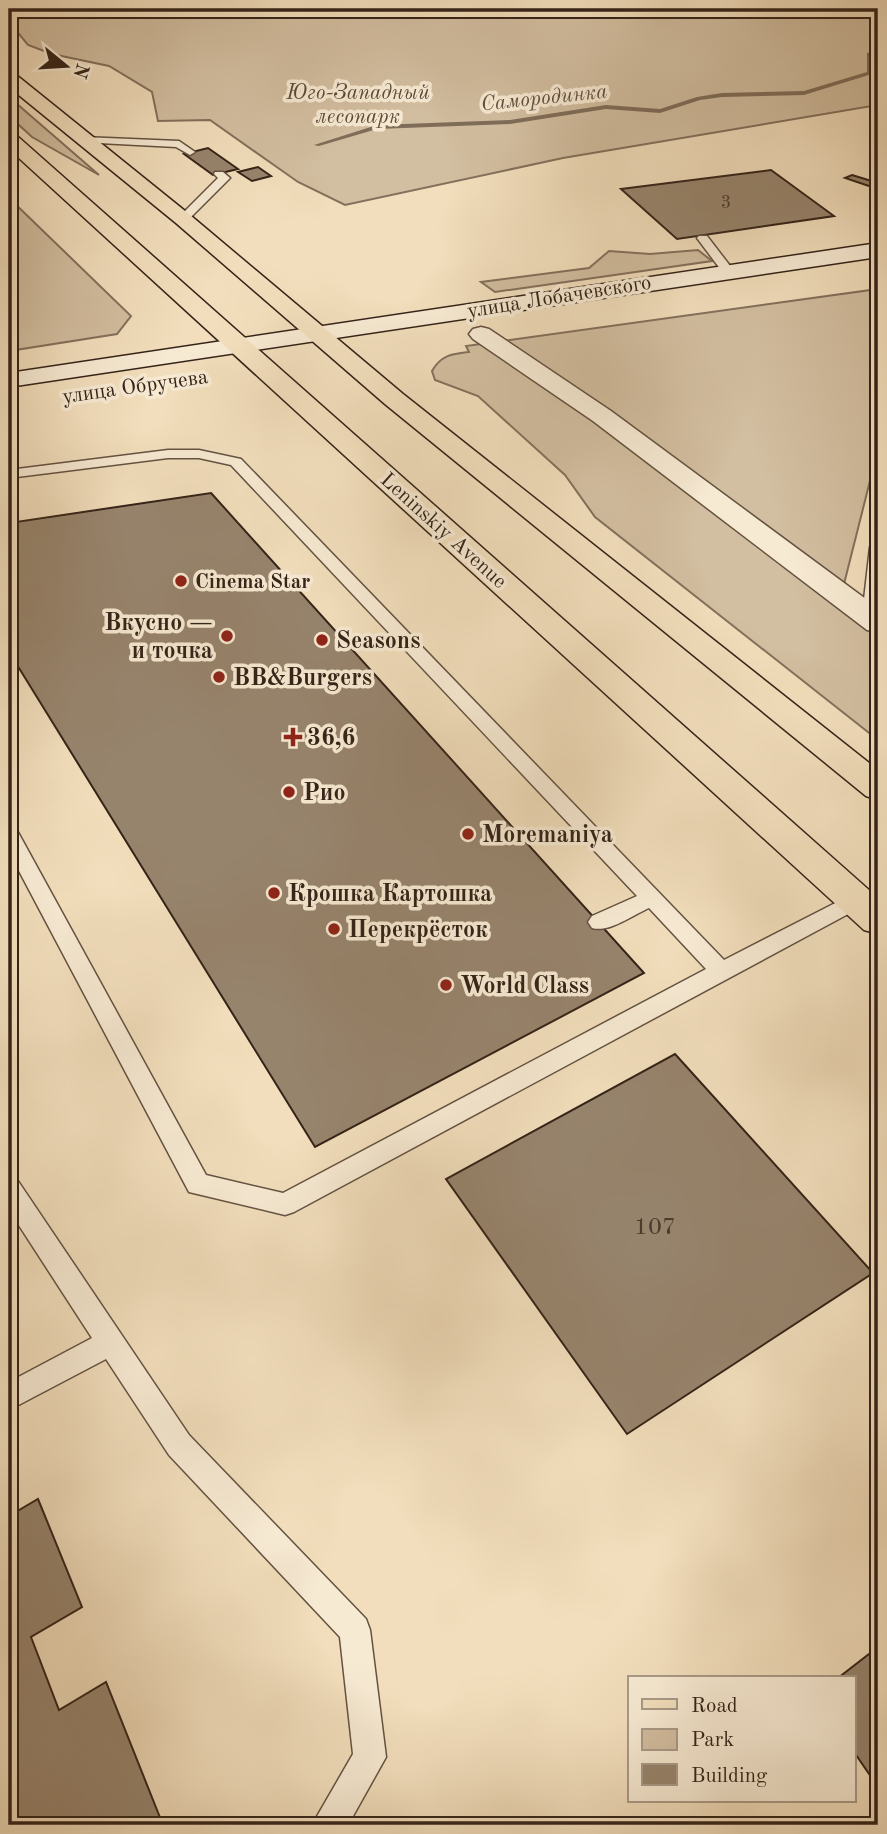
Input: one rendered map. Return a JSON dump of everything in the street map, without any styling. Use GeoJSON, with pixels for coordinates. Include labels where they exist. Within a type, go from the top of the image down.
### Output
{"type":"FeatureCollection","features":[{"type":"Feature","properties":{"kind":"main road"},"geometry":{"type":"LineString","coordinates":[[9,78],[183,219],[317,347]]}},
{"type":"Feature","properties":{"kind":"main road","name":"Leninskiy Avenue"},"geometry":{"type":"LineString","coordinates":[[9,139],[867,911]]}},
{"type":"Feature","properties":{"kind":"main road","name":"улица Лобачевского"},"geometry":{"type":"LineString","coordinates":[[257,362],[317,347],[729,271],[878,250]]}},
{"type":"Feature","properties":{"kind":"main road","name":"улица Лобачевского"},"geometry":{"type":"LineString","coordinates":[[508,330],[468,336],[601,416],[874,620]]}},
{"type":"Feature","properties":{"kind":"main road","name":"улица Лобачевского"},"geometry":{"type":"LineString","coordinates":[[317,347],[354,353],[878,788]]}},
{"type":"Feature","properties":{"kind":"main road","name":"улица Обручева"},"geometry":{"type":"LineString","coordinates":[[9,380],[257,362]]}},
{"type":"Feature","properties":{"kind":"main road","name":"улица Обручева"},"geometry":{"type":"LineString","coordinates":[[9,404],[145,384]]}},
{"type":"Feature","properties":{"kind":"lane"},"geometry":{"type":"LineString","coordinates":[[83,140],[179,144],[190,152]]}},
{"type":"Feature","properties":{"kind":"lane"},"geometry":{"type":"LineString","coordinates":[[183,219],[225,178],[219,174]]}},
{"type":"Feature","properties":{"kind":"lane"},"geometry":{"type":"LineString","coordinates":[[703,238],[729,271]]}},
{"type":"Feature","properties":{"kind":"lane"},"geometry":{"type":"LineString","coordinates":[[9,474],[168,454],[199,454],[236,462],[721,971]]}},
{"type":"Feature","properties":{"kind":"lane"},"geometry":{"type":"LineString","coordinates":[[874,620],[878,547]]}},
{"type":"Feature","properties":{"kind":"lane"},"geometry":{"type":"LineString","coordinates":[[9,834],[198,1184],[285,1203],[721,971],[867,911]]}},
{"type":"Feature","properties":{"kind":"lane"},"geometry":{"type":"LineString","coordinates":[[599,922],[652,898]]}},
{"type":"Feature","properties":{"kind":"lane"},"geometry":{"type":"LineString","coordinates":[[9,1189],[179,1445],[355,1630],[370,1758],[329,1825]]}},
{"type":"Feature","properties":{"kind":"lane"},"geometry":{"type":"LineString","coordinates":[[9,1397],[109,1343]]}},
{"type":"Feature","properties":{"kind":"green space","name":"Юго-Западный лесопарк"},"geometry":{"type":"Polygon","coordinates":[[[9,9],[878,9],[878,105],[563,158],[345,205],[298,182],[210,120],[158,121],[152,92],[109,66],[52,54],[28,45],[9,22],[9,9]]]}},
{"type":"Feature","properties":{"kind":"green space"},"geometry":{"type":"Polygon","coordinates":[[[9,97],[99,175],[32,137],[9,116],[9,97]]]}},
{"type":"Feature","properties":{"kind":"green space"},"geometry":{"type":"Polygon","coordinates":[[[9,198],[131,316],[117,334],[9,351],[9,198]]]}},
{"type":"Feature","properties":{"kind":"green space"},"geometry":{"type":"Polygon","coordinates":[[[698,250],[712,261],[495,292],[481,282],[589,268],[609,251],[650,254],[698,250]]]}},
{"type":"Feature","properties":{"kind":"green space"},"geometry":{"type":"Polygon","coordinates":[[[878,289],[878,449],[844,584],[832,596],[878,631],[878,740],[595,517],[565,475],[478,396],[435,380],[432,371],[448,356],[469,352],[466,346],[878,289]]]}},
{"type":"Feature","properties":{"kind":"building"},"geometry":{"type":"Polygon","coordinates":[[[208,148],[238,169],[213,175],[184,154],[208,148]]]}},
{"type":"Feature","properties":{"kind":"building"},"geometry":{"type":"Polygon","coordinates":[[[258,167],[271,176],[252,181],[238,172],[258,167]]]}},
{"type":"Feature","properties":{"kind":"building"},"geometry":{"type":"Polygon","coordinates":[[[771,170],[834,216],[677,239],[621,189],[771,170]]]}},
{"type":"Feature","properties":{"kind":"building"},"geometry":{"type":"Polygon","coordinates":[[[852,175],[878,183],[878,189],[845,178],[852,175]]]}},
{"type":"Feature","properties":{"kind":"building","name":"Рио"},"geometry":{"type":"Polygon","coordinates":[[[211,493],[644,973],[315,1147],[14,660],[9,662],[9,523],[211,493]]]}},
{"type":"Feature","properties":{"kind":"building"},"geometry":{"type":"Polygon","coordinates":[[[675,1054],[873,1273],[627,1434],[446,1179],[675,1054]]]}},
{"type":"Feature","properties":{"kind":"building"},"geometry":{"type":"Polygon","coordinates":[[[38,1499],[82,1607],[31,1637],[59,1710],[106,1682],[161,1820],[153,1825],[9,1825],[9,1516],[38,1499]]]}},
{"type":"Feature","properties":{"kind":"building"},"geometry":{"type":"Polygon","coordinates":[[[878,1647],[878,1787],[856,1755],[856,1676],[841,1676],[878,1647]]]}},
{"type":"Feature","properties":{"kind":"waterway","name":"Самородинка"},"geometry":{"type":"LineString","coordinates":[[317,145],[377,127],[510,122],[606,107],[660,111],[699,98],[722,95],[804,93],[870,73],[870,53],[878,52]]}},
{"type":"Feature","properties":{"kind":"place","name":"Cinema Star"},"geometry":{"type":"Point","coordinates":[181,581]}},
{"type":"Feature","properties":{"kind":"place","name":"Вкусно — и точка"},"geometry":{"type":"Point","coordinates":[227,636]}},
{"type":"Feature","properties":{"kind":"place","name":"Seasons"},"geometry":{"type":"Point","coordinates":[322,640]}},
{"type":"Feature","properties":{"kind":"place","name":"BB&Burgers"},"geometry":{"type":"Point","coordinates":[219,677]}},
{"type":"Feature","properties":{"kind":"place","name":"36,6"},"geometry":{"type":"Point","coordinates":[293,737]}},
{"type":"Feature","properties":{"kind":"place","name":"Рио"},"geometry":{"type":"Point","coordinates":[289,792]}},
{"type":"Feature","properties":{"kind":"place","name":"Moremaniya"},"geometry":{"type":"Point","coordinates":[468,834]}},
{"type":"Feature","properties":{"kind":"place","name":"Крошка Картошка"},"geometry":{"type":"Point","coordinates":[274,893]}},
{"type":"Feature","properties":{"kind":"place","name":"Перекрёсток"},"geometry":{"type":"Point","coordinates":[334,929]}},
{"type":"Feature","properties":{"kind":"place","name":"World Class"},"geometry":{"type":"Point","coordinates":[446,985]}}]}
